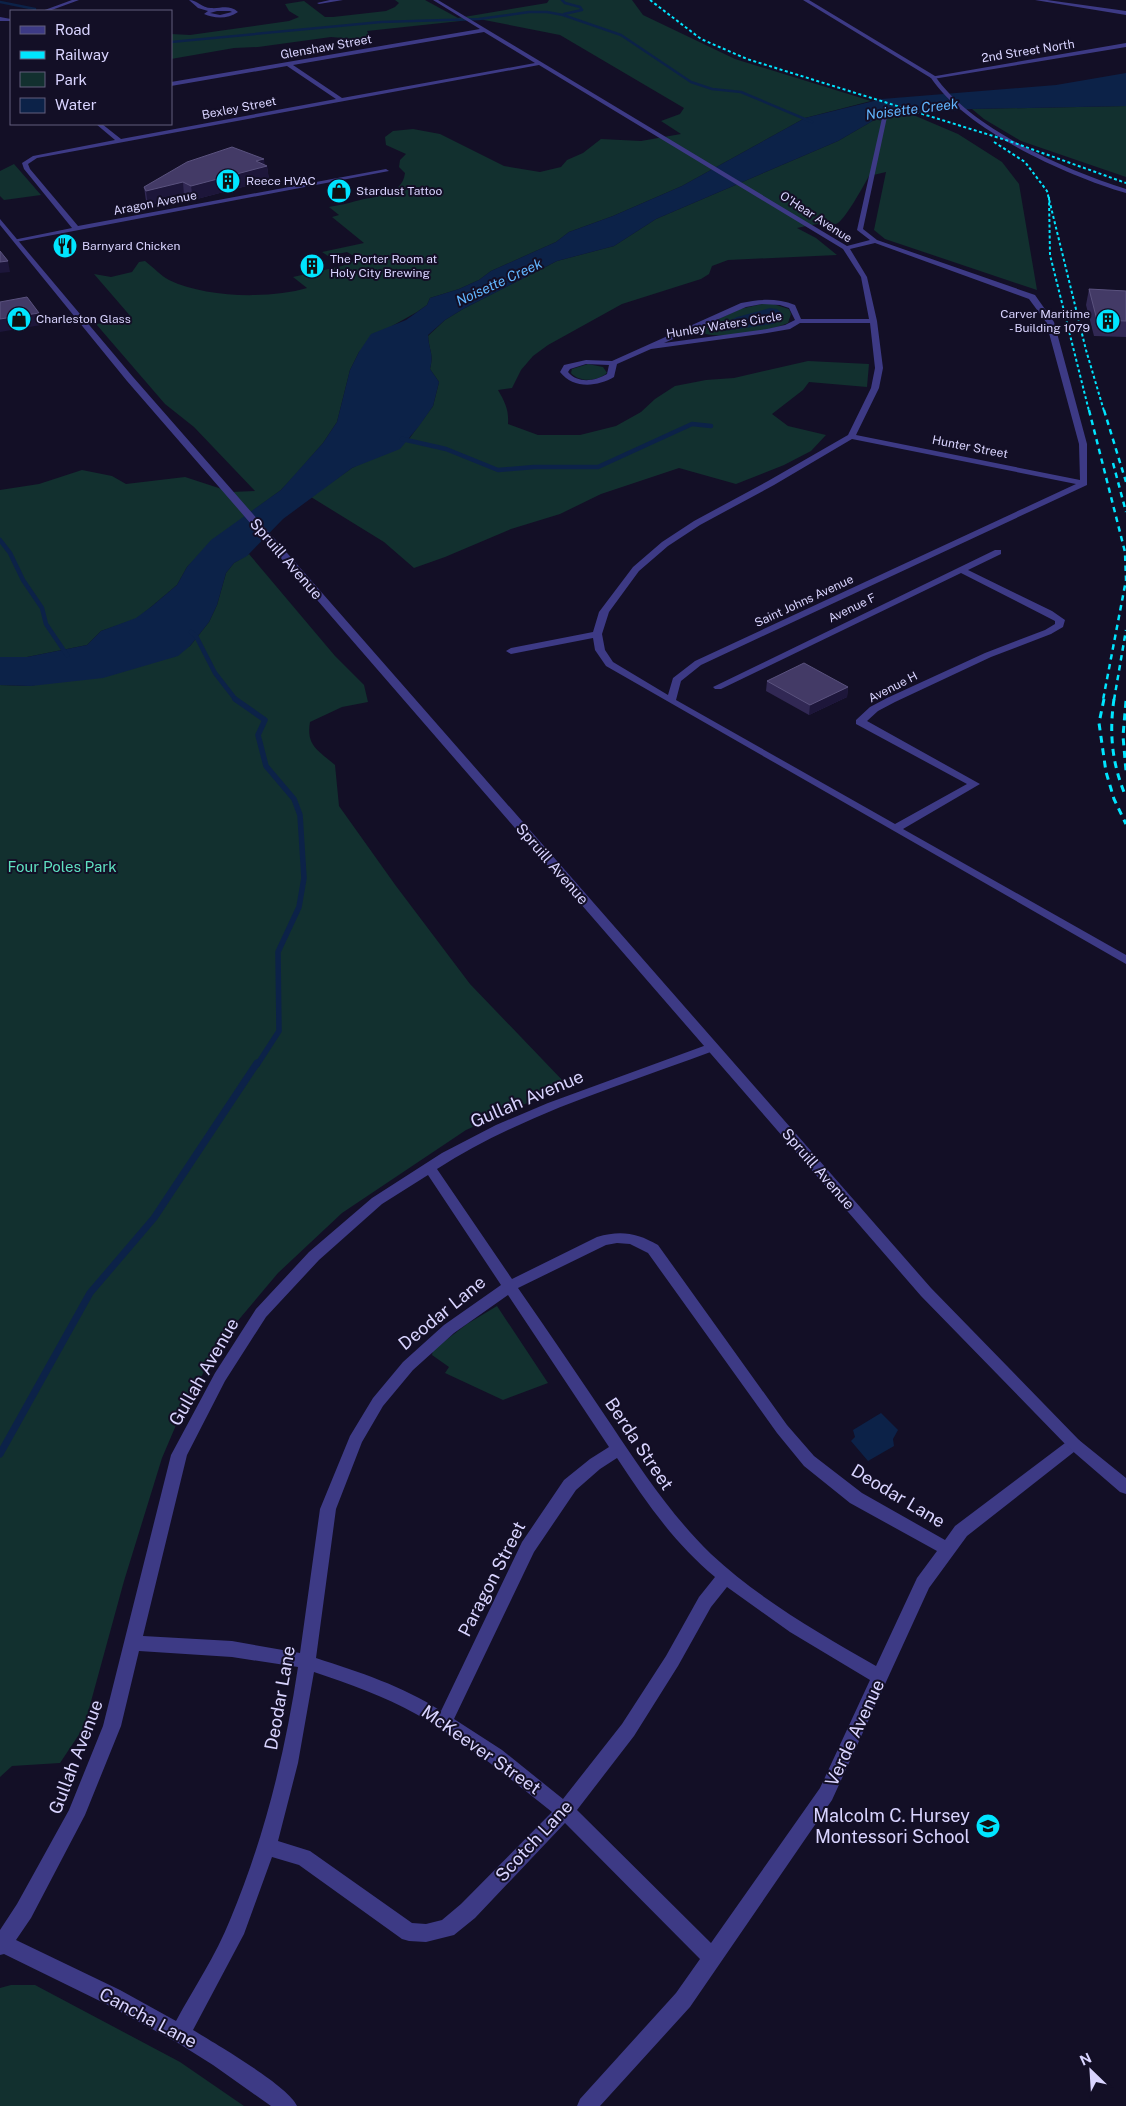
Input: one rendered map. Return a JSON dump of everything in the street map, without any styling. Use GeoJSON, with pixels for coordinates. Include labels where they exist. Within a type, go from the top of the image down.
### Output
{"type":"FeatureCollection","features":[{"type":"Feature","properties":{"kind":"street"},"geometry":{"type":"LineString","coordinates":[[48,10],[77,0]]}},
{"type":"Feature","properties":{"kind":"street"},"geometry":{"type":"LineString","coordinates":[[191,0],[200,7],[211,10]]}},
{"type":"Feature","properties":{"kind":"street"},"geometry":{"type":"LineString","coordinates":[[320,3],[341,0]]}},
{"type":"Feature","properties":{"kind":"street","name":"O'Hear Avenue"},"geometry":{"type":"LineString","coordinates":[[435,0],[846,248],[864,277],[874,321],[879,368],[875,388],[851,436]]}},
{"type":"Feature","properties":{"kind":"street"},"geometry":{"type":"LineString","coordinates":[[805,0],[933,77],[945,92],[966,110],[1010,141],[1072,172],[1126,191]]}},
{"type":"Feature","properties":{"kind":"street"},"geometry":{"type":"LineString","coordinates":[[1037,0],[1126,13]]}},
{"type":"Feature","properties":{"kind":"street","name":"Glenshaw Street"},"geometry":{"type":"LineString","coordinates":[[172,84],[485,30]]}},
{"type":"Feature","properties":{"kind":"street","name":"2nd Street North"},"geometry":{"type":"LineString","coordinates":[[933,77],[1126,45]]}},
{"type":"Feature","properties":{"kind":"street"},"geometry":{"type":"LineString","coordinates":[[288,64],[342,101]]}},
{"type":"Feature","properties":{"kind":"street","name":"Bexley Street"},"geometry":{"type":"LineString","coordinates":[[77,229],[24,163],[35,157],[542,64]]}},
{"type":"Feature","properties":{"kind":"street"},"geometry":{"type":"LineString","coordinates":[[885,118],[860,230],[875,241],[1032,296],[1050,322],[1083,444],[1084,482]]}},
{"type":"Feature","properties":{"kind":"street"},"geometry":{"type":"LineString","coordinates":[[100,125],[120,142]]}},
{"type":"Feature","properties":{"kind":"street","name":"Aragon Avenue"},"geometry":{"type":"LineString","coordinates":[[16,240],[386,171]]}},
{"type":"Feature","properties":{"kind":"street","name":"Spruill Avenue"},"geometry":{"type":"LineString","coordinates":[[0,221],[115,362],[926,1292],[1074,1444],[1126,1487]]}},
{"type":"Feature","properties":{"kind":"street"},"geometry":{"type":"LineString","coordinates":[[846,248],[875,241]]}},
{"type":"Feature","properties":{"kind":"street","name":"Hunley Waters Circle"},"geometry":{"type":"LineString","coordinates":[[613,363],[612,375],[606,380],[597,382],[576,381],[570,379],[564,372],[567,367],[578,363],[613,363],[744,305],[765,302],[788,305],[792,307],[799,321]]}},
{"type":"Feature","properties":{"kind":"street","name":"Hunley Waters Circle"},"geometry":{"type":"LineString","coordinates":[[652,347],[767,331],[787,327],[799,321],[874,321]]}},
{"type":"Feature","properties":{"kind":"street"},"geometry":{"type":"LineString","coordinates":[[688,330],[711,339]]}},
{"type":"Feature","properties":{"kind":"street"},"geometry":{"type":"LineString","coordinates":[[851,436],[771,483],[697,523],[665,544],[636,568],[604,612],[597,634],[600,650],[609,664],[671,701],[1126,960]]}},
{"type":"Feature","properties":{"kind":"street","name":"Hunter Street"},"geometry":{"type":"LineString","coordinates":[[851,436],[1084,482]]}},
{"type":"Feature","properties":{"kind":"street","name":"Saint Johns Avenue"},"geometry":{"type":"LineString","coordinates":[[671,701],[676,680],[698,663],[939,552],[1084,482]]}},
{"type":"Feature","properties":{"kind":"street","name":"Avenue F"},"geometry":{"type":"LineString","coordinates":[[718,686],[998,552]]}},
{"type":"Feature","properties":{"kind":"street","name":"Avenue H"},"geometry":{"type":"LineString","coordinates":[[896,828],[975,784],[860,722],[874,709],[891,700],[988,655],[1048,632],[1060,625],[1060,620],[961,570]]}},
{"type":"Feature","properties":{"kind":"street"},"geometry":{"type":"LineString","coordinates":[[511,651],[597,634]]}},
{"type":"Feature","properties":{"kind":"street","name":"Gullah Avenue"},"geometry":{"type":"LineString","coordinates":[[1,1945],[24,1911],[76,1815],[112,1726],[179,1455],[194,1423],[261,1313],[314,1256],[377,1200],[430,1168],[500,1128],[553,1106],[712,1047]]}},
{"type":"Feature","properties":{"kind":"street","name":"Berda Street"},"geometry":{"type":"LineString","coordinates":[[430,1168],[650,1495],[679,1532],[726,1576],[825,1644],[881,1678]]}},
{"type":"Feature","properties":{"kind":"street","name":"Deodar Lane"},"geometry":{"type":"LineString","coordinates":[[180,2034],[237,1927],[267,1847],[289,1764],[308,1663],[328,1509],[355,1440],[378,1402],[408,1366],[449,1329],[510,1286],[602,1241],[618,1237],[634,1238],[653,1248],[782,1429],[809,1461],[856,1498],[948,1550]]}},
{"type":"Feature","properties":{"kind":"street","name":"Verde Avenue"},"geometry":{"type":"LineString","coordinates":[[587,2106],[683,2000],[826,1794],[881,1678],[923,1583],[961,1530],[1074,1444]]}},
{"type":"Feature","properties":{"kind":"street","name":"Paragon Street"},"geometry":{"type":"LineString","coordinates":[[444,1722],[528,1547],[570,1486],[595,1464],[619,1449]]}},
{"type":"Feature","properties":{"kind":"street","name":"Scotch Lane"},"geometry":{"type":"LineString","coordinates":[[267,1847],[304,1857],[409,1932],[426,1933],[447,1928],[468,1911],[565,1811],[628,1730],[672,1661],[705,1602],[726,1576]]}},
{"type":"Feature","properties":{"kind":"street","name":"McKeever Street"},"geometry":{"type":"LineString","coordinates":[[132,1644],[232,1649],[293,1658],[366,1682],[422,1708],[496,1756],[565,1811],[713,1958]]}},
{"type":"Feature","properties":{"kind":"street","name":"Cancha Lane"},"geometry":{"type":"LineString","coordinates":[[1,1945],[180,2034],[231,2065],[287,2106]]}},
{"type":"Feature","properties":{"kind":"green space"},"geometry":{"type":"Polygon","coordinates":[[[395,0],[425,0],[458,18],[547,3],[549,0],[632,0],[643,15],[735,59],[871,101],[805,118],[682,186],[613,216],[569,232],[556,242],[491,271],[479,280],[459,289],[430,298],[427,305],[392,326],[359,352],[350,370],[337,422],[323,443],[295,475],[281,490],[240,520],[196,558],[187,567],[177,585],[151,607],[136,619],[101,631],[87,645],[27,657],[0,657],[0,490],[39,484],[82,470],[112,476],[126,484],[185,477],[231,492],[255,491],[194,427],[165,404],[96,324],[132,318],[94,274],[111,277],[132,272],[139,262],[145,261],[169,280],[184,286],[219,293],[238,295],[275,294],[307,288],[293,277],[342,266],[359,259],[355,256],[356,254],[352,255],[347,252],[328,256],[322,252],[364,243],[332,217],[339,215],[329,207],[386,194],[399,187],[403,181],[405,173],[399,167],[400,160],[406,154],[386,145],[385,137],[393,131],[413,129],[440,134],[504,166],[540,172],[561,167],[567,160],[583,153],[601,139],[641,141],[681,134],[661,121],[680,114],[684,108],[560,35],[479,19],[367,31],[372,40],[364,42],[331,37],[258,47],[234,48],[172,59],[172,34],[190,35],[289,21],[299,17],[289,11],[285,4],[304,1],[325,17],[333,17],[386,11],[399,3],[395,0]]]}},
{"type":"Feature","properties":{"kind":"green space"},"geometry":{"type":"Polygon","coordinates":[[[1126,106],[1126,177],[1021,141],[984,119],[972,109],[1126,106]]]}},
{"type":"Feature","properties":{"kind":"green space"},"geometry":{"type":"Polygon","coordinates":[[[911,114],[958,134],[1002,162],[1019,184],[1037,290],[885,239],[874,230],[886,172],[869,176],[840,222],[797,228],[816,238],[837,255],[728,260],[712,266],[709,274],[701,279],[622,304],[548,345],[533,356],[521,370],[512,388],[498,390],[506,406],[508,424],[538,435],[580,435],[616,426],[641,412],[655,399],[675,386],[706,380],[734,378],[808,361],[869,364],[867,387],[809,382],[803,390],[772,414],[788,426],[826,435],[811,451],[784,465],[736,484],[679,468],[601,494],[560,514],[511,529],[414,568],[384,542],[311,497],[352,468],[409,439],[433,406],[439,382],[430,369],[431,355],[428,336],[445,320],[557,261],[614,246],[656,219],[838,141],[881,116],[911,114]]]}},
{"type":"Feature","properties":{"kind":"green space"},"geometry":{"type":"Polygon","coordinates":[[[14,164],[41,195],[4,200],[0,196],[0,171],[14,164]]]}},
{"type":"Feature","properties":{"kind":"green space"},"geometry":{"type":"Polygon","coordinates":[[[762,304],[773,304],[789,309],[791,314],[788,323],[744,334],[719,336],[700,332],[699,328],[740,309],[762,304]]]}},
{"type":"Feature","properties":{"kind":"green space"},"geometry":{"type":"Polygon","coordinates":[[[588,364],[603,367],[607,373],[599,378],[584,380],[571,373],[572,369],[588,364]]]}},
{"type":"Feature","properties":{"kind":"green space","name":"Four Poles Park"},"geometry":{"type":"Polygon","coordinates":[[[249,554],[335,656],[364,685],[368,702],[342,707],[310,722],[309,730],[312,742],[335,765],[339,806],[396,886],[470,984],[564,1082],[559,1089],[466,1130],[342,1213],[278,1273],[225,1336],[185,1404],[162,1458],[124,1581],[84,1727],[60,1763],[12,1766],[0,1777],[0,685],[31,686],[190,646],[209,622],[217,605],[226,573],[234,563],[249,554]]]}},
{"type":"Feature","properties":{"kind":"green space"},"geometry":{"type":"Polygon","coordinates":[[[497,1306],[548,1383],[503,1400],[445,1373],[449,1367],[432,1355],[433,1350],[467,1324],[497,1306]]]}},
{"type":"Feature","properties":{"kind":"green space"},"geometry":{"type":"Polygon","coordinates":[[[11,1985],[35,1985],[180,2062],[244,2106],[0,2106],[0,1988],[11,1985]]]}},
{"type":"Feature","properties":{"kind":"water","name":"Noisette Creek"},"geometry":{"type":"Polygon","coordinates":[[[1126,73],[1126,106],[972,109],[881,116],[838,141],[656,219],[614,246],[557,261],[463,309],[445,320],[428,335],[431,355],[430,369],[439,382],[433,406],[419,426],[400,449],[352,468],[283,519],[247,556],[234,563],[226,573],[217,605],[209,622],[190,646],[178,656],[103,678],[31,686],[0,685],[0,657],[27,657],[87,645],[101,631],[136,618],[177,585],[187,567],[211,540],[281,490],[323,443],[337,422],[350,370],[371,334],[406,320],[427,305],[430,298],[459,289],[479,280],[491,271],[556,242],[569,232],[613,216],[682,186],[805,118],[882,99],[1056,85],[1126,73]]]}},
{"type":"Feature","properties":{"kind":"water"},"geometry":{"type":"Polygon","coordinates":[[[770,308],[777,309],[784,315],[773,324],[723,331],[716,329],[718,326],[737,317],[770,308]]]}},
{"type":"Feature","properties":{"kind":"water"},"geometry":{"type":"Polygon","coordinates":[[[881,1413],[898,1430],[893,1439],[894,1446],[868,1461],[851,1441],[855,1437],[853,1430],[881,1413]]]}},
{"type":"Feature","properties":{"kind":"building"},"geometry":{"type":"Polygon","coordinates":[[[232,147],[264,159],[256,161],[267,166],[191,186],[183,182],[146,191],[144,187],[187,162],[232,147]]]}},
{"type":"Feature","properties":{"kind":"building"},"geometry":{"type":"Polygon","coordinates":[[[0,251],[8,261],[0,262],[0,251]]]}},
{"type":"Feature","properties":{"kind":"building"},"geometry":{"type":"Polygon","coordinates":[[[1089,289],[1126,291],[1126,321],[1097,320],[1089,289]]]}},
{"type":"Feature","properties":{"kind":"building"},"geometry":{"type":"Polygon","coordinates":[[[27,297],[39,313],[0,319],[0,302],[27,297]]]}},
{"type":"Feature","properties":{"kind":"building"},"geometry":{"type":"Polygon","coordinates":[[[804,663],[848,687],[810,705],[767,681],[804,663]]]}},
{"type":"Feature","properties":{"kind":"waterway"},"geometry":{"type":"LineString","coordinates":[[562,0],[565,3],[580,7],[582,10],[564,14]]}},
{"type":"Feature","properties":{"kind":"waterway"},"geometry":{"type":"LineString","coordinates":[[0,2],[35,9]]}},
{"type":"Feature","properties":{"kind":"waterway"},"geometry":{"type":"LineString","coordinates":[[172,42],[381,22],[479,19],[529,12],[547,12],[563,15],[621,35],[691,82],[712,89],[741,92],[812,122]]}},
{"type":"Feature","properties":{"kind":"waterway"},"geometry":{"type":"LineString","coordinates":[[402,439],[446,449],[498,470],[534,467],[598,467],[692,424],[711,426]]}},
{"type":"Feature","properties":{"kind":"waterway"},"geometry":{"type":"LineString","coordinates":[[0,540],[10,553],[23,580],[42,608],[46,624],[67,655]]}},
{"type":"Feature","properties":{"kind":"waterway"},"geometry":{"type":"LineString","coordinates":[[191,632],[196,636],[215,673],[235,699]]}},
{"type":"Feature","properties":{"kind":"waterway"},"geometry":{"type":"LineString","coordinates":[[235,699],[265,720],[258,735],[266,766],[294,799],[300,815],[304,878],[299,907],[278,952],[279,1031],[257,1065]]}},
{"type":"Feature","properties":{"kind":"waterway"},"geometry":{"type":"LineString","coordinates":[[0,1454],[90,1293],[154,1218],[257,1063]]}},
{"type":"Feature","properties":{"kind":"railway"},"geometry":{"type":"LineString","coordinates":[[650,0],[701,39],[747,59],[1009,141],[1126,183]]}},
{"type":"Feature","properties":{"kind":"railway"},"geometry":{"type":"LineString","coordinates":[[994,142],[1025,162],[1047,191],[1049,199]]}},
{"type":"Feature","properties":{"kind":"railway"},"geometry":{"type":"LineString","coordinates":[[1049,199],[1086,350],[1104,411]]}},
{"type":"Feature","properties":{"kind":"railway"},"geometry":{"type":"LineString","coordinates":[[1049,199],[1050,255],[1089,411]]}},
{"type":"Feature","properties":{"kind":"railway"},"geometry":{"type":"LineString","coordinates":[[1089,410],[1125,552],[1126,580],[1103,700]]}},
{"type":"Feature","properties":{"kind":"railway"},"geometry":{"type":"LineString","coordinates":[[1104,410],[1126,482]]}},
{"type":"Feature","properties":{"kind":"railway"},"geometry":{"type":"LineString","coordinates":[[1113,463],[1126,512]]}},
{"type":"Feature","properties":{"kind":"railway"},"geometry":{"type":"LineString","coordinates":[[1114,700],[1126,630]]}},
{"type":"Feature","properties":{"kind":"railway"},"geometry":{"type":"LineString","coordinates":[[1104,699],[1099,723],[1106,772],[1114,799],[1126,824]]}},
{"type":"Feature","properties":{"kind":"railway"},"geometry":{"type":"LineString","coordinates":[[1114,699],[1113,749],[1121,785],[1126,797]]}},
{"type":"Feature","properties":{"kind":"railway"},"geometry":{"type":"LineString","coordinates":[[1126,701],[1123,736],[1126,771]]}},
{"type":"Feature","properties":{"kind":"place","name":"Reece HVAC"},"geometry":{"type":"Point","coordinates":[228,181]}},
{"type":"Feature","properties":{"kind":"place","name":"Stardust Tattoo"},"geometry":{"type":"Point","coordinates":[339,191]}},
{"type":"Feature","properties":{"kind":"place","name":"Barnyard Chicken"},"geometry":{"type":"Point","coordinates":[65,246]}},
{"type":"Feature","properties":{"kind":"place","name":"The Porter Room at Holy City Brewing"},"geometry":{"type":"Point","coordinates":[312,266]}},
{"type":"Feature","properties":{"kind":"place","name":"Charleston Glass"},"geometry":{"type":"Point","coordinates":[19,319]}},
{"type":"Feature","properties":{"kind":"place","name":"Carver Maritime - Building 1079"},"geometry":{"type":"Point","coordinates":[1108,321]}},
{"type":"Feature","properties":{"kind":"place","name":"Malcolm C. Hursey Montessori School"},"geometry":{"type":"Point","coordinates":[988,1826]}}]}
